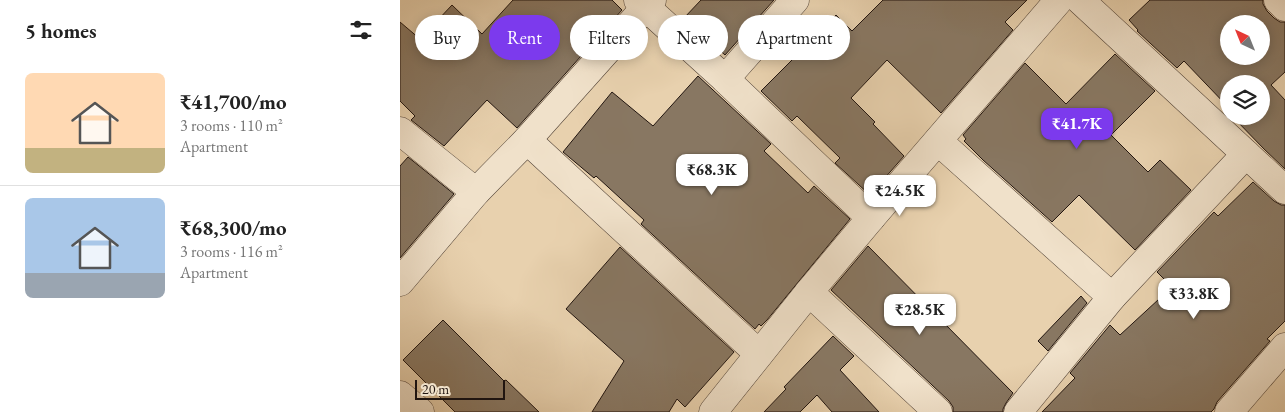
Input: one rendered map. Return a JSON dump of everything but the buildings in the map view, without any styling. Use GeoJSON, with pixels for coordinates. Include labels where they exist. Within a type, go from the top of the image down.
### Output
{"type":"FeatureCollection","features":[{"type":"Feature","properties":{"kind":"street"},"geometry":{"type":"LineString","coordinates":[[725,78],[795,0]]}},
{"type":"Feature","properties":{"kind":"street"},"geometry":{"type":"LineString","coordinates":[[713,412],[871,218],[1059,0]]}},
{"type":"Feature","properties":{"kind":"street"},"geometry":{"type":"LineString","coordinates":[[1080,0],[1285,190]]}},
{"type":"Feature","properties":{"kind":"street"},"geometry":{"type":"LineString","coordinates":[[1278,0],[1285,7]]}},
{"type":"Feature","properties":{"kind":"street"},"geometry":{"type":"LineString","coordinates":[[400,282],[476,192],[527,140],[646,2],[871,218]]}},
{"type":"Feature","properties":{"kind":"street"},"geometry":{"type":"LineString","coordinates":[[400,131],[476,192]]}},
{"type":"Feature","properties":{"kind":"street"},"geometry":{"type":"LineString","coordinates":[[527,140],[759,354]]}},
{"type":"Feature","properties":{"kind":"street"},"geometry":{"type":"LineString","coordinates":[[938,141],[1112,297]]}},
{"type":"Feature","properties":{"kind":"street"},"geometry":{"type":"LineString","coordinates":[[1018,412],[1112,297],[1246,154]]}},
{"type":"Feature","properties":{"kind":"street"},"geometry":{"type":"LineString","coordinates":[[809,292],[938,412]]}},
{"type":"Feature","properties":{"kind":"street"},"geometry":{"type":"LineString","coordinates":[[1230,412],[1285,348]]}},
{"type":"Feature","properties":{"kind":"street"},"geometry":{"type":"LineString","coordinates":[[400,396],[420,412]]}}]}
